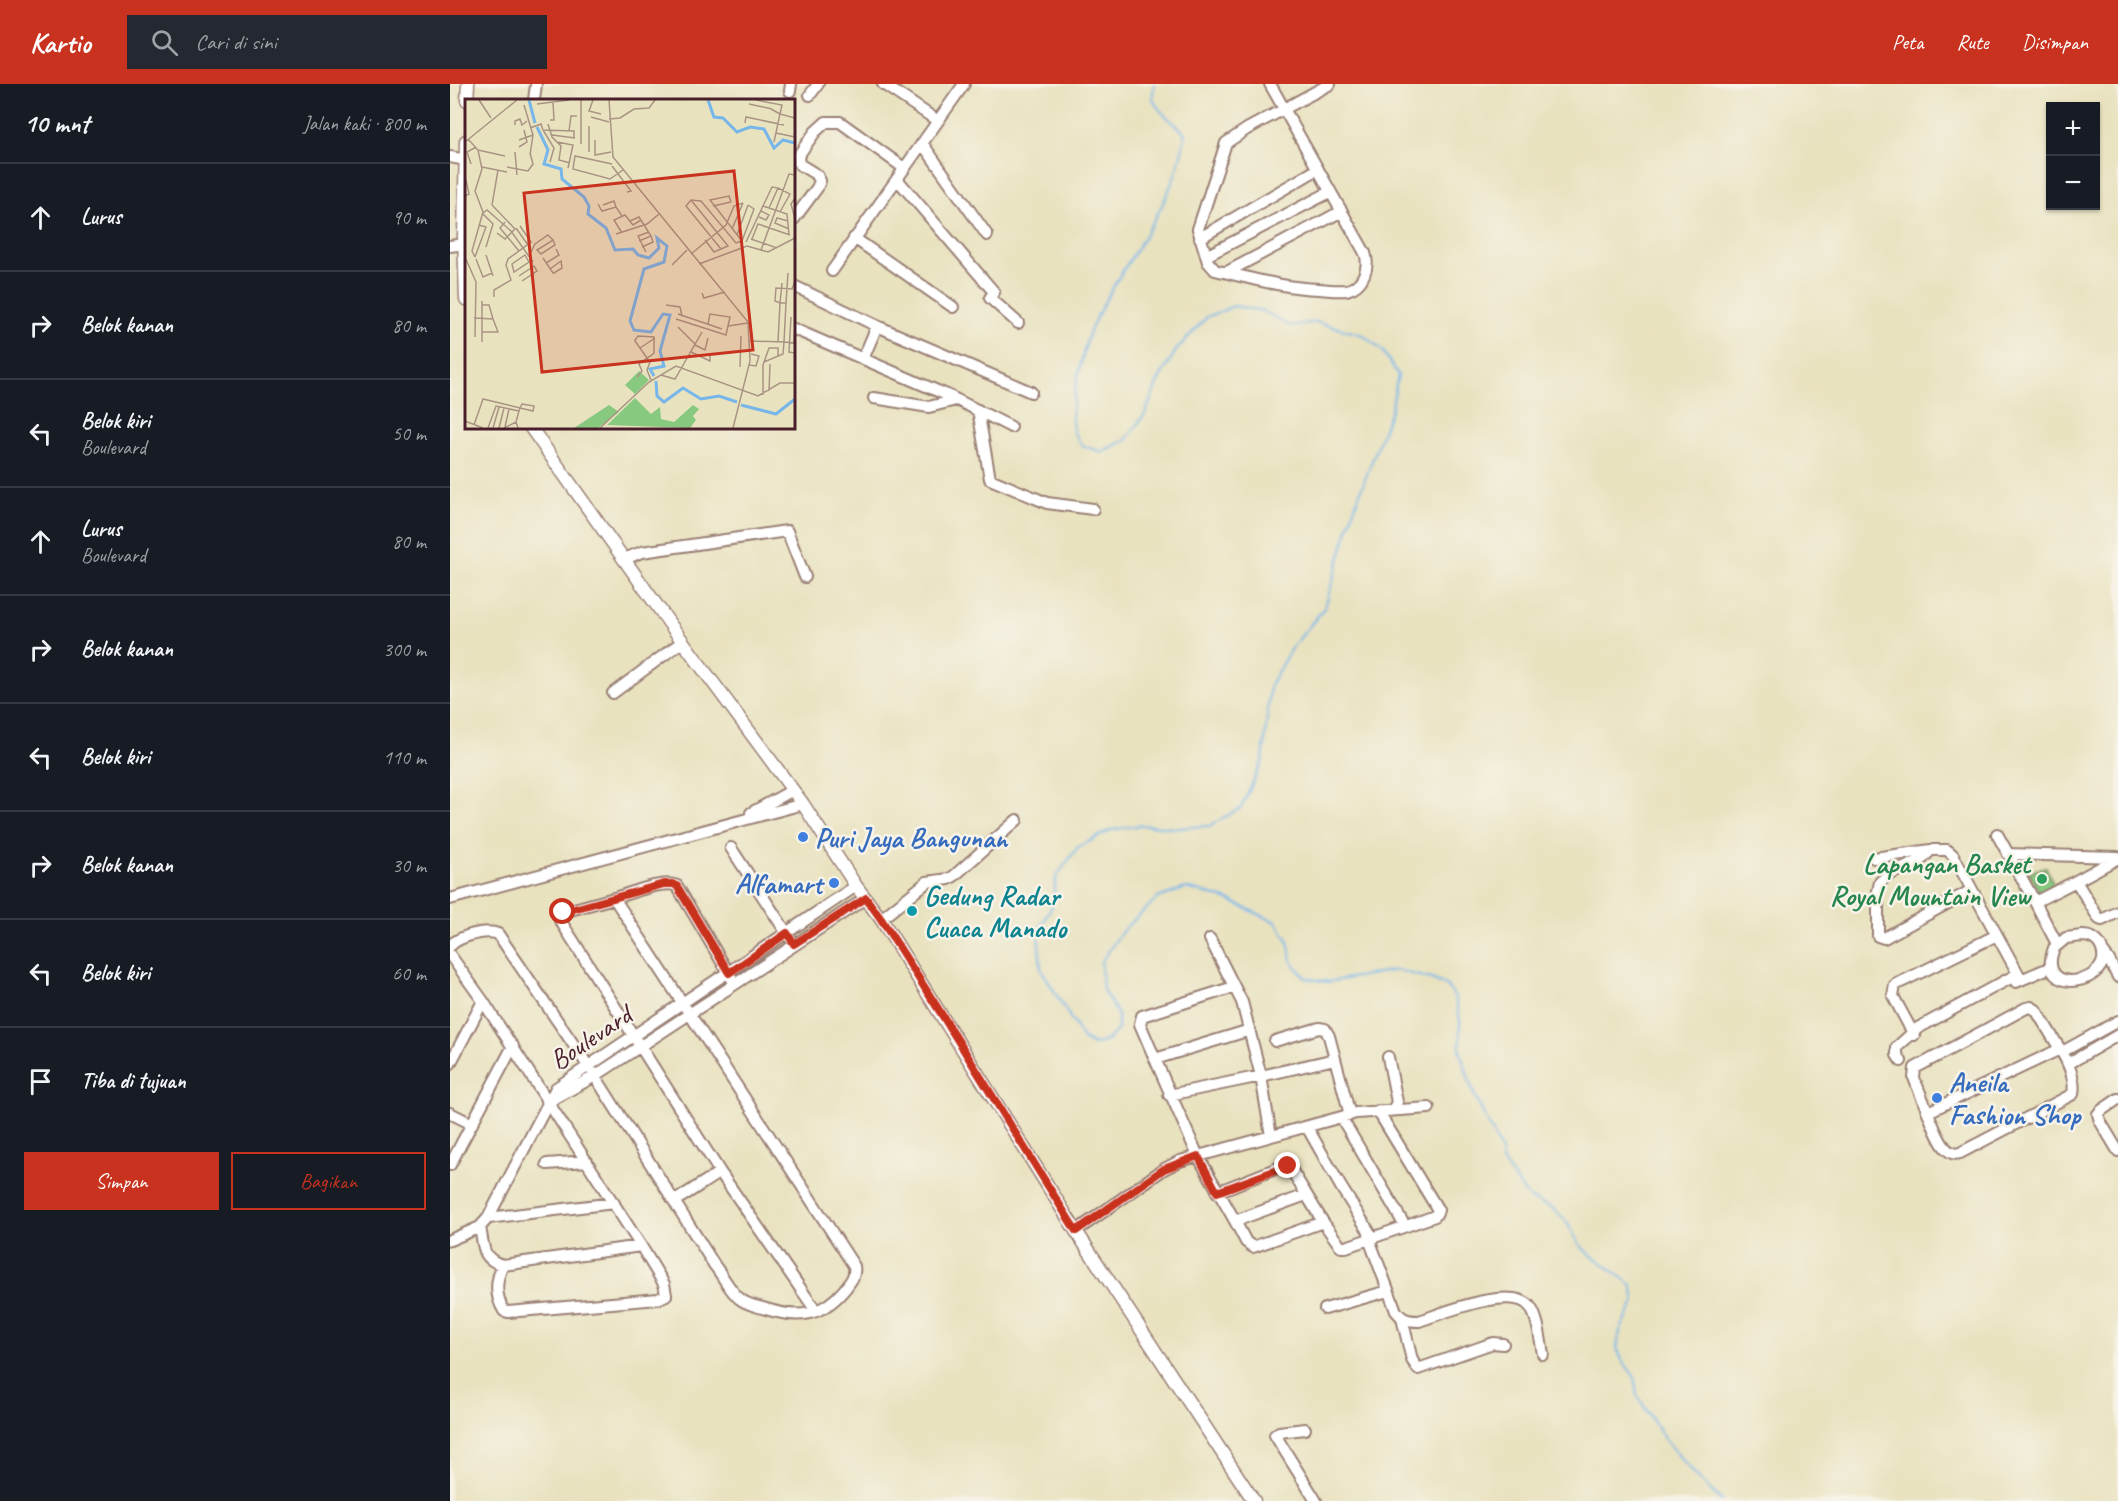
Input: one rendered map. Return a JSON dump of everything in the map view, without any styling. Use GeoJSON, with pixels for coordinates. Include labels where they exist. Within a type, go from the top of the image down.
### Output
{"type":"FeatureCollection","features":[{"type":"Feature","properties":{"kind":"street"},"geometry":{"type":"LineString","coordinates":[[467,99],[468,84]]}},
{"type":"Feature","properties":{"kind":"street"},"geometry":{"type":"LineString","coordinates":[[534,99],[536,84]]}},
{"type":"Feature","properties":{"kind":"street"},"geometry":{"type":"LineString","coordinates":[[810,95],[818,84]]}},
{"type":"Feature","properties":{"kind":"street"},"geometry":{"type":"LineString","coordinates":[[883,84],[938,121]]}},
{"type":"Feature","properties":{"kind":"street"},"geometry":{"type":"LineString","coordinates":[[832,271],[964,84]]}},
{"type":"Feature","properties":{"kind":"street"},"geometry":{"type":"LineString","coordinates":[[1270,84],[1284,111],[1365,253],[1369,264],[1365,275],[1350,289],[1295,288],[1215,270],[1208,262],[1198,230],[1226,143],[1247,129],[1284,111],[1330,84]]}},
{"type":"Feature","properties":{"kind":"street"},"geometry":{"type":"LineString","coordinates":[[795,218],[820,181],[817,175],[799,164],[798,156],[815,132],[826,122],[840,122],[904,168]]}},
{"type":"Feature","properties":{"kind":"street"},"geometry":{"type":"LineString","coordinates":[[922,143],[987,235]]}},
{"type":"Feature","properties":{"kind":"street"},"geometry":{"type":"LineString","coordinates":[[450,157],[465,160]]}},
{"type":"Feature","properties":{"kind":"street"},"geometry":{"type":"LineString","coordinates":[[1200,238],[1318,170]]}},
{"type":"Feature","properties":{"kind":"street"},"geometry":{"type":"LineString","coordinates":[[897,178],[994,292],[990,298],[1018,323]]}},
{"type":"Feature","properties":{"kind":"street"},"geometry":{"type":"LineString","coordinates":[[1206,256],[1330,192]]}},
{"type":"Feature","properties":{"kind":"street"},"geometry":{"type":"LineString","coordinates":[[465,208],[465,271]]}},
{"type":"Feature","properties":{"kind":"street"},"geometry":{"type":"LineString","coordinates":[[1227,272],[1342,211]]}},
{"type":"Feature","properties":{"kind":"street"},"geometry":{"type":"LineString","coordinates":[[854,238],[953,307]]}},
{"type":"Feature","properties":{"kind":"street"},"geometry":{"type":"LineString","coordinates":[[450,246],[464,244]]}},
{"type":"Feature","properties":{"kind":"street"},"geometry":{"type":"LineString","coordinates":[[795,286],[877,326],[1031,392]]}},
{"type":"Feature","properties":{"kind":"street"},"geometry":{"type":"LineString","coordinates":[[863,359],[877,326]]}},
{"type":"Feature","properties":{"kind":"street"},"geometry":{"type":"LineString","coordinates":[[795,329],[956,400],[1011,427]]}},
{"type":"Feature","properties":{"kind":"street"},"geometry":{"type":"LineString","coordinates":[[874,398],[929,407],[956,400]]}},
{"type":"Feature","properties":{"kind":"street"},"geometry":{"type":"LineString","coordinates":[[978,410],[990,479],[1047,503],[1093,509]]}},
{"type":"Feature","properties":{"kind":"street"},"geometry":{"type":"LineString","coordinates":[[532,429],[803,804],[856,886],[881,919],[1076,1231],[1254,1501]]}},
{"type":"Feature","properties":{"kind":"street"},"geometry":{"type":"LineString","coordinates":[[624,559],[642,552],[787,531],[805,577]]}},
{"type":"Feature","properties":{"kind":"street"},"geometry":{"type":"LineString","coordinates":[[613,693],[683,641]]}},
{"type":"Feature","properties":{"kind":"street"},"geometry":{"type":"LineString","coordinates":[[738,821],[793,790]]}},
{"type":"Feature","properties":{"kind":"street"},"geometry":{"type":"LineString","coordinates":[[450,899],[803,804]]}},
{"type":"Feature","properties":{"kind":"street"},"geometry":{"type":"LineString","coordinates":[[881,919],[927,882],[949,879],[954,876],[1017,820]]}},
{"type":"Feature","properties":{"kind":"street"},"geometry":{"type":"LineString","coordinates":[[1997,834],[2057,944]]}},
{"type":"Feature","properties":{"kind":"street"},"geometry":{"type":"LineString","coordinates":[[731,848],[794,944]]}},
{"type":"Feature","properties":{"kind":"street"},"geometry":{"type":"LineString","coordinates":[[1874,858],[1943,849],[1950,852],[2019,976]]}},
{"type":"Feature","properties":{"kind":"street"},"geometry":{"type":"LineString","coordinates":[[1931,850],[1921,860],[1887,876],[1880,882],[1877,931],[1879,937],[1884,938],[1972,890]]}},
{"type":"Feature","properties":{"kind":"street"},"geometry":{"type":"LineString","coordinates":[[2009,854],[2118,858]]}},
{"type":"Feature","properties":{"kind":"street"},"geometry":{"type":"LineString","coordinates":[[2035,902],[2118,858]]}},
{"type":"Feature","properties":{"kind":"street"},"geometry":{"type":"LineString","coordinates":[[2076,881],[2098,919],[2102,920],[2118,912]]}},
{"type":"Feature","properties":{"kind":"street"},"geometry":{"type":"LineString","coordinates":[[735,984],[677,886],[673,884],[664,884],[560,913],[559,918],[720,1172],[816,1311]]}},
{"type":"Feature","properties":{"kind":"street","name":"Boulevard"},"geometry":{"type":"LineString","coordinates":[[548,1102],[636,1041],[682,1004],[856,886]]}},
{"type":"Feature","properties":{"kind":"street"},"geometry":{"type":"LineString","coordinates":[[450,946],[456,940],[472,936],[489,932],[498,934],[592,1071],[715,1266],[740,1299],[782,1314],[800,1316],[816,1311],[839,1296],[854,1276],[854,1266],[614,898]]}},
{"type":"Feature","properties":{"kind":"street","name":"Boulevard"},"geometry":{"type":"LineString","coordinates":[[636,1041],[689,1014],[866,898]]}},
{"type":"Feature","properties":{"kind":"street"},"geometry":{"type":"LineString","coordinates":[[1913,1034],[1893,996],[1895,986],[1997,935]]}},
{"type":"Feature","properties":{"kind":"street"},"geometry":{"type":"LineString","coordinates":[[2103,952],[2101,966],[2083,980],[2064,980],[2055,974],[2051,967],[2052,954],[2057,944],[2073,937],[2088,936],[2098,942],[2118,977]]}},
{"type":"Feature","properties":{"kind":"street"},"geometry":{"type":"LineString","coordinates":[[1210,939],[1242,1002],[1251,1030],[1271,1137]]}},
{"type":"Feature","properties":{"kind":"street"},"geometry":{"type":"LineString","coordinates":[[450,955],[513,1046],[614,1203],[666,1289],[666,1295],[663,1298],[508,1312],[504,1311],[501,1305],[496,1286],[503,1265]]}},
{"type":"Feature","properties":{"kind":"street"},"geometry":{"type":"LineString","coordinates":[[1901,1061],[1897,1055],[1897,1047],[1913,1034],[1932,1028],[2019,976],[2051,967]]}},
{"type":"Feature","properties":{"kind":"street"},"geometry":{"type":"LineString","coordinates":[[1234,987],[1142,1016],[1140,1024],[1198,1156],[1246,1242],[1254,1247],[1323,1222]]}},
{"type":"Feature","properties":{"kind":"street"},"geometry":{"type":"LineString","coordinates":[[450,1064],[483,1001]]}},
{"type":"Feature","properties":{"kind":"street"},"geometry":{"type":"LineString","coordinates":[[2031,1007],[2036,1010],[2068,1064],[2074,1084],[2074,1091],[2070,1096],[1957,1155],[1948,1152],[1933,1125],[1914,1078],[1915,1068],[2031,1007]]}},
{"type":"Feature","properties":{"kind":"street"},"geometry":{"type":"LineString","coordinates":[[1928,1112],[2061,1051],[2118,1021]]}},
{"type":"Feature","properties":{"kind":"street"},"geometry":{"type":"LineString","coordinates":[[1275,1041],[1319,1028],[1325,1029],[1335,1059],[1346,1116],[1405,1226]]}},
{"type":"Feature","properties":{"kind":"street"},"geometry":{"type":"LineString","coordinates":[[1155,1059],[1251,1030]]}},
{"type":"Feature","properties":{"kind":"street"},"geometry":{"type":"LineString","coordinates":[[2068,1064],[2118,1035]]}},
{"type":"Feature","properties":{"kind":"street"},"geometry":{"type":"LineString","coordinates":[[450,1165],[513,1046]]}},
{"type":"Feature","properties":{"kind":"street"},"geometry":{"type":"LineString","coordinates":[[1388,1057],[1397,1102],[1393,1110]]}},
{"type":"Feature","properties":{"kind":"street"},"geometry":{"type":"LineString","coordinates":[[1170,1095],[1335,1059]]}},
{"type":"Feature","properties":{"kind":"street"},"geometry":{"type":"LineString","coordinates":[[2118,1099],[2098,1114],[2118,1151]]}},
{"type":"Feature","properties":{"kind":"street"},"geometry":{"type":"LineString","coordinates":[[450,1240],[480,1227],[488,1218],[548,1102]]}},
{"type":"Feature","properties":{"kind":"street"},"geometry":{"type":"LineString","coordinates":[[1076,1231],[1164,1169],[1198,1156],[1346,1116],[1378,1111],[1430,1108]]}},
{"type":"Feature","properties":{"kind":"street"},"geometry":{"type":"LineString","coordinates":[[1217,1192],[1288,1166],[1341,1247],[1435,1216],[1438,1210],[1378,1111]]}},
{"type":"Feature","properties":{"kind":"street"},"geometry":{"type":"LineString","coordinates":[[450,1113],[472,1124]]}},
{"type":"Feature","properties":{"kind":"street"},"geometry":{"type":"LineString","coordinates":[[1307,1127],[1371,1239],[1396,1311],[1402,1318],[1410,1322],[1419,1321],[1498,1298],[1519,1300],[1530,1307],[1537,1324],[1544,1354]]}},
{"type":"Feature","properties":{"kind":"street"},"geometry":{"type":"LineString","coordinates":[[547,1164],[586,1161]]}},
{"type":"Feature","properties":{"kind":"street"},"geometry":{"type":"LineString","coordinates":[[675,1201],[720,1172]]}},
{"type":"Feature","properties":{"kind":"street"},"geometry":{"type":"LineString","coordinates":[[1235,1221],[1306,1195]]}},
{"type":"Feature","properties":{"kind":"street"},"geometry":{"type":"LineString","coordinates":[[488,1218],[614,1203]]}},
{"type":"Feature","properties":{"kind":"street"},"geometry":{"type":"LineString","coordinates":[[480,1227],[487,1257],[503,1265],[641,1246]]}},
{"type":"Feature","properties":{"kind":"street"},"geometry":{"type":"LineString","coordinates":[[1325,1309],[1388,1290]]}},
{"type":"Feature","properties":{"kind":"street"},"geometry":{"type":"LineString","coordinates":[[1402,1318],[1412,1360],[1418,1368],[1493,1343],[1503,1344]]}},
{"type":"Feature","properties":{"kind":"street"},"geometry":{"type":"LineString","coordinates":[[1305,1429],[1277,1432],[1275,1435],[1316,1501]]}},
{"type":"Feature","properties":{"kind":"green space","name":"Lapangan Basket Royal Mountain View"},"geometry":{"type":"Polygon","coordinates":[[[2046,867],[2054,886],[2039,892],[2029,872],[2046,867]]]}},
{"type":"Feature","properties":{"kind":"waterway"},"geometry":{"type":"LineString","coordinates":[[1154,84],[1155,104],[1185,133],[1180,159],[1161,208],[1106,299],[1089,334],[1078,374],[1072,409],[1073,429],[1082,445],[1101,452],[1126,440],[1145,414],[1159,379],[1177,349],[1207,317],[1234,306],[1263,311],[1290,326],[1316,322],[1363,335],[1382,350],[1398,375],[1391,410],[1354,509],[1325,607],[1290,650],[1270,685],[1263,760],[1241,808],[1209,826],[1176,828],[1141,825],[1111,830],[1078,847],[1056,877],[1052,906],[1038,932],[1041,969],[1083,1039],[1094,1045],[1106,1041],[1118,1030],[1118,1015],[1103,990],[1101,962],[1123,930],[1158,898],[1186,888],[1226,899],[1276,922],[1287,938],[1293,964],[1306,978],[1328,982],[1396,970],[1446,985],[1455,997],[1460,1021],[1460,1051],[1473,1092],[1500,1148],[1503,1163],[1529,1198],[1552,1208],[1566,1221],[1580,1245],[1587,1252],[1632,1285],[1635,1301],[1620,1331],[1617,1348],[1622,1360],[1634,1376],[1637,1395],[1665,1440],[1722,1501]]}},
{"type":"Feature","properties":{"kind":"place","name":"Puri Jaya Bangunan"},"geometry":{"type":"Point","coordinates":[803,837]}},
{"type":"Feature","properties":{"kind":"place","name":"Lapangan Basket Royal Mountain View"},"geometry":{"type":"Point","coordinates":[2042,879]}},
{"type":"Feature","properties":{"kind":"place","name":"Alfamart"},"geometry":{"type":"Point","coordinates":[834,883]}},
{"type":"Feature","properties":{"kind":"place","name":"Gedung Radar Cuaca Manado"},"geometry":{"type":"Point","coordinates":[912,911]}},
{"type":"Feature","properties":{"kind":"place","name":"Aneila Fashion Shop"},"geometry":{"type":"Point","coordinates":[1937,1098]}},
{"type":"Feature","properties":{"kind":"route"},"geometry":{"type":"LineString","coordinates":[[563,912],[664,884],[673,884],[677,886],[729,973],[787,933],[794,944],[866,898],[944,1018],[1076,1231],[1164,1169],[1180,1161],[1198,1156],[1217,1192],[1288,1166]]}}]}
